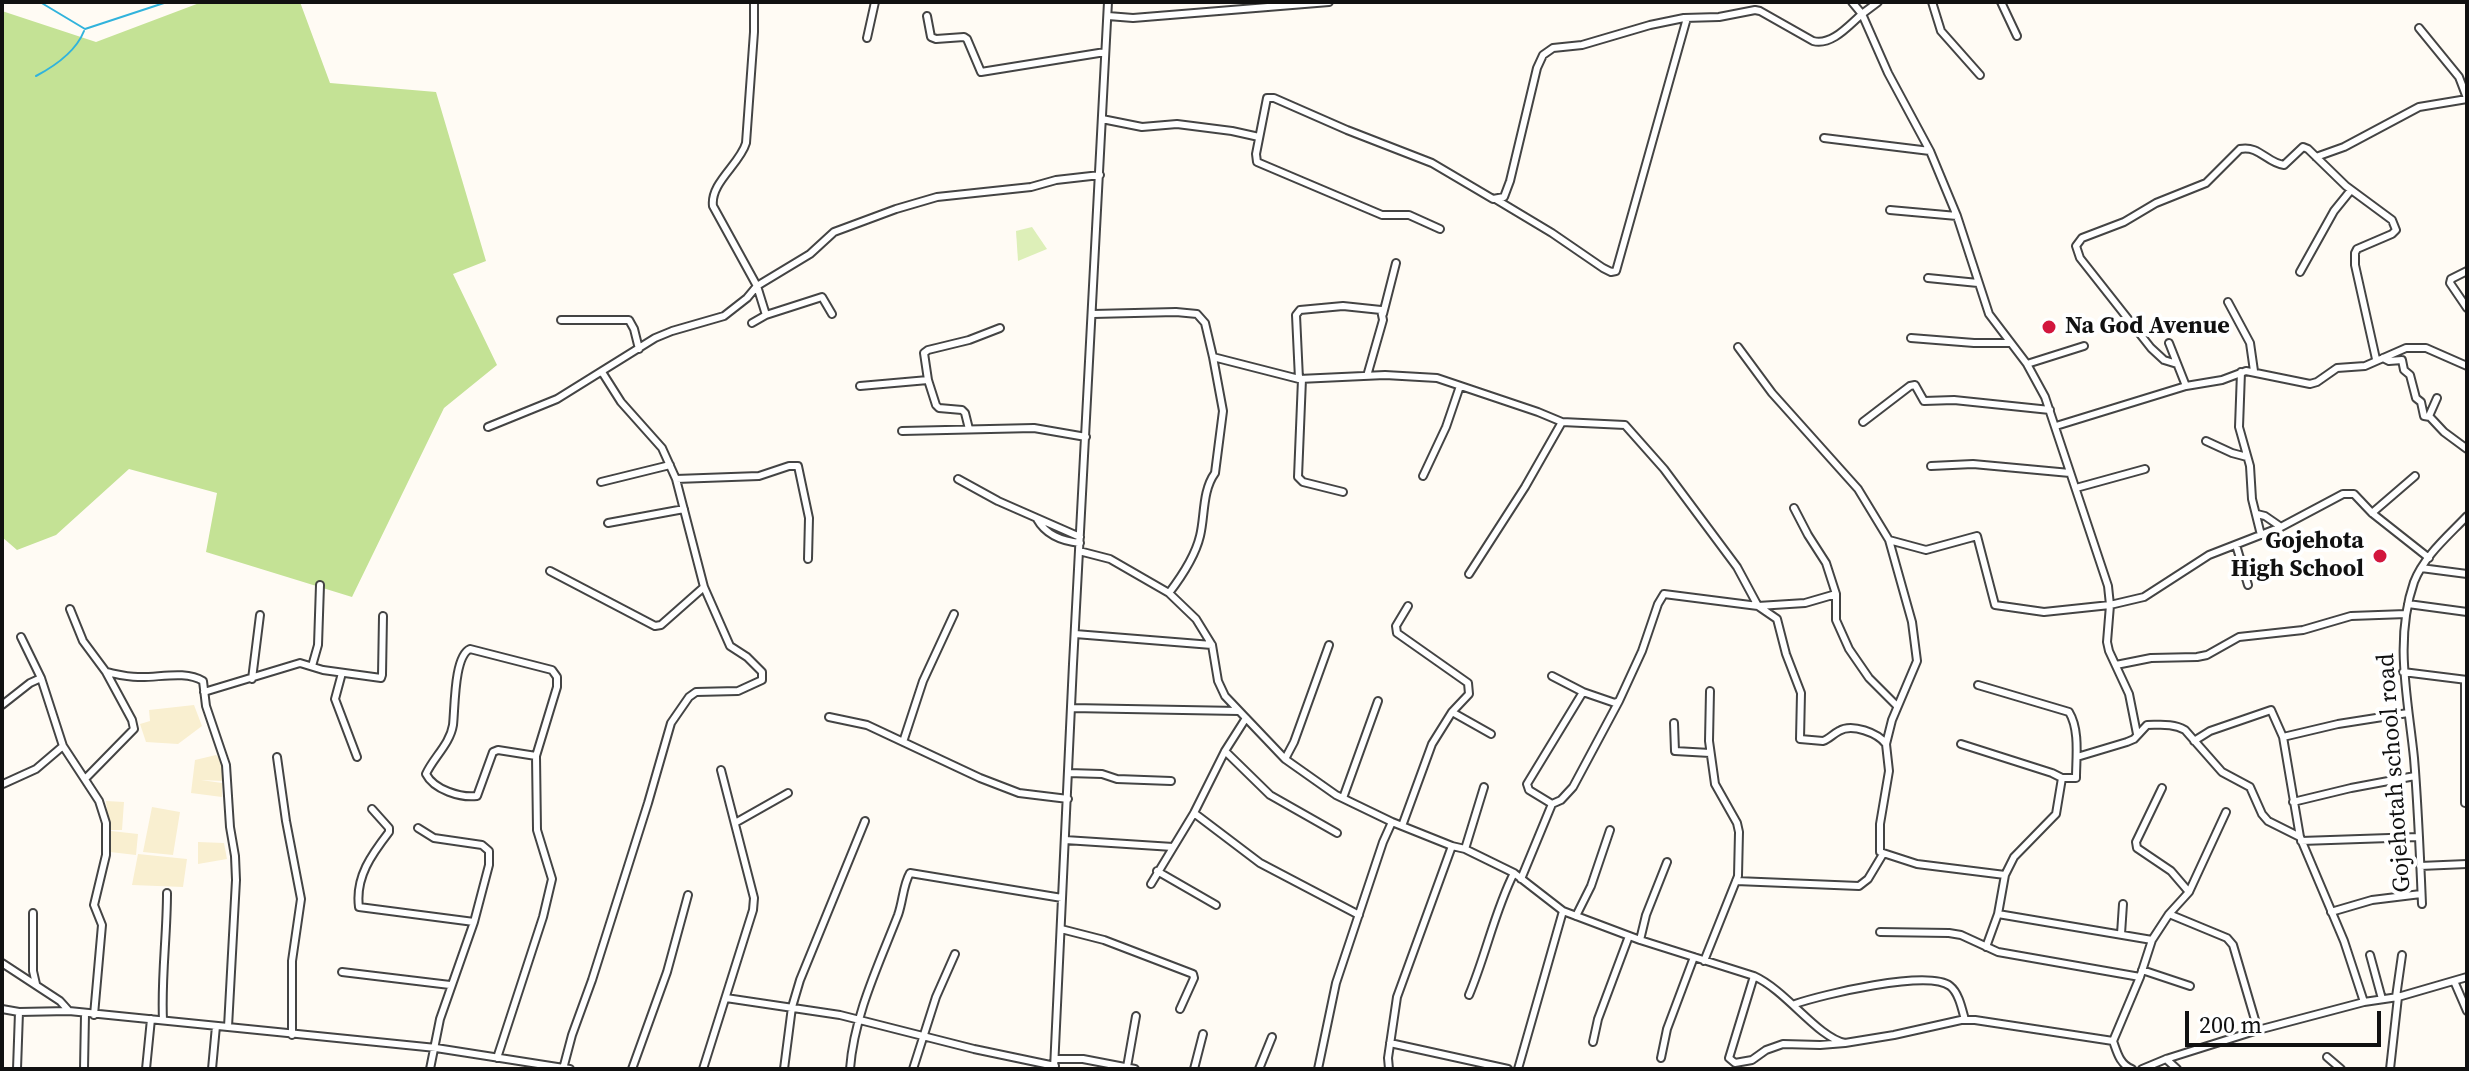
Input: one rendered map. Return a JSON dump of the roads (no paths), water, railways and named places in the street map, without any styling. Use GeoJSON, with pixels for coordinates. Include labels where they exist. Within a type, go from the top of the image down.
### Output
{"type":"FeatureCollection","features":[{"type":"Feature","properties":{"kind":"street"},"geometry":{"type":"LineString","coordinates":[[754,2],[746,143],[712,199],[757,286],[766,315]]}},
{"type":"Feature","properties":{"kind":"street"},"geometry":{"type":"LineString","coordinates":[[867,38],[875,2]]}},
{"type":"Feature","properties":{"kind":"street"},"geometry":{"type":"LineString","coordinates":[[1055,1065],[1108,2]]}},
{"type":"Feature","properties":{"kind":"street"},"geometry":{"type":"LineString","coordinates":[[1108,16],[1133,18],[1329,2]]}},
{"type":"Feature","properties":{"kind":"street"},"geometry":{"type":"LineString","coordinates":[[1852,2],[1862,14],[1888,73],[1930,151],[1957,216],[1989,314],[2042,389],[2108,586],[2107,642],[2129,694],[2137,734]]}},
{"type":"Feature","properties":{"kind":"street"},"geometry":{"type":"LineString","coordinates":[[1496,199],[1504,197],[1510,181],[1537,68],[1543,55],[1553,48],[1582,45],[1650,25],[1687,18],[1760,11],[1820,43],[1832,38],[1878,2]]}},
{"type":"Feature","properties":{"kind":"street"},"geometry":{"type":"LineString","coordinates":[[1932,2],[1941,31],[1980,75]]}},
{"type":"Feature","properties":{"kind":"street"},"geometry":{"type":"LineString","coordinates":[[2001,2],[2017,36]]}},
{"type":"Feature","properties":{"kind":"street"},"geometry":{"type":"LineString","coordinates":[[927,16],[931,37],[967,39],[981,72],[1105,52]]}},
{"type":"Feature","properties":{"kind":"street"},"geometry":{"type":"LineString","coordinates":[[1440,229],[1409,215],[1382,215],[1257,162],[1264,102],[1267,98],[1274,98],[1432,163],[1552,233],[1611,272],[1616,271],[1687,18]]}},
{"type":"Feature","properties":{"kind":"street"},"geometry":{"type":"LineString","coordinates":[[2316,157],[2344,147],[2419,107],[2467,98],[2459,77],[2419,28]]}},
{"type":"Feature","properties":{"kind":"street"},"geometry":{"type":"LineString","coordinates":[[1102,119],[1142,127],[1177,124],[1259,137]]}},
{"type":"Feature","properties":{"kind":"street"},"geometry":{"type":"LineString","coordinates":[[1824,138],[1930,151]]}},
{"type":"Feature","properties":{"kind":"street"},"geometry":{"type":"LineString","coordinates":[[2177,364],[2158,356],[2115,304],[2076,251],[2076,246],[2082,238],[2124,222],[2156,203],[2206,183],[2240,149],[2254,149],[2284,165],[2303,147],[2396,225],[2392,234],[2357,249],[2355,253],[2355,265],[2380,358]]}},
{"type":"Feature","properties":{"kind":"street"},"geometry":{"type":"LineString","coordinates":[[488,427],[557,399],[672,331],[724,316],[757,286],[810,254],[834,232],[937,197],[1031,187],[1056,180],[1100,175]]}},
{"type":"Feature","properties":{"kind":"street"},"geometry":{"type":"LineString","coordinates":[[2300,272],[2334,211],[2351,190]]}},
{"type":"Feature","properties":{"kind":"street"},"geometry":{"type":"LineString","coordinates":[[1890,210],[1957,216]]}},
{"type":"Feature","properties":{"kind":"street"},"geometry":{"type":"LineString","coordinates":[[1367,376],[1396,263]]}},
{"type":"Feature","properties":{"kind":"street"},"geometry":{"type":"LineString","coordinates":[[2467,271],[2451,279],[2450,283],[2467,308]]}},
{"type":"Feature","properties":{"kind":"street"},"geometry":{"type":"LineString","coordinates":[[1928,278],[1978,283]]}},
{"type":"Feature","properties":{"kind":"street"},"geometry":{"type":"LineString","coordinates":[[752,323],[766,315],[822,297],[832,314]]}},
{"type":"Feature","properties":{"kind":"street"},"geometry":{"type":"LineString","coordinates":[[2228,302],[2250,343],[2254,371]]}},
{"type":"Feature","properties":{"kind":"street"},"geometry":{"type":"LineString","coordinates":[[1343,492],[1303,482],[1298,477],[1301,379],[1298,312],[1343,306],[1378,308],[1383,315]]}},
{"type":"Feature","properties":{"kind":"street"},"geometry":{"type":"LineString","coordinates":[[1093,314],[1176,312],[1197,314],[1205,323],[1223,411],[1215,473],[1203,509],[1200,536],[1193,557],[1169,593]]}},
{"type":"Feature","properties":{"kind":"street"},"geometry":{"type":"LineString","coordinates":[[561,320],[629,320],[639,349]]}},
{"type":"Feature","properties":{"kind":"street"},"geometry":{"type":"LineString","coordinates":[[969,429],[962,410],[936,405],[924,353],[1000,328]]}},
{"type":"Feature","properties":{"kind":"street"},"geometry":{"type":"LineString","coordinates":[[1911,338],[2010,343]]}},
{"type":"Feature","properties":{"kind":"street"},"geometry":{"type":"LineString","coordinates":[[2169,343],[2186,386]]}},
{"type":"Feature","properties":{"kind":"street"},"geometry":{"type":"LineString","coordinates":[[2027,364],[2084,346]]}},
{"type":"Feature","properties":{"kind":"street"},"geometry":{"type":"LineString","coordinates":[[1738,347],[1772,393],[1858,489],[1889,540],[1912,622],[1917,661],[1897,706],[1886,744],[1889,771],[1879,846],[1883,854],[1917,864],[2005,875]]}},
{"type":"Feature","properties":{"kind":"street"},"geometry":{"type":"LineString","coordinates":[[2056,426],[2241,372],[2254,371],[2310,384],[2337,368],[2365,366],[2406,348],[2426,348],[2467,366]]}},
{"type":"Feature","properties":{"kind":"street"},"geometry":{"type":"LineString","coordinates":[[1213,357],[1301,379],[1367,376],[1437,378],[1562,422],[1625,425],[1664,469],[1737,567],[1758,606],[1777,619],[1801,693],[1800,739],[1826,741],[1848,728],[1872,733],[1881,737],[1886,744]]}},
{"type":"Feature","properties":{"kind":"street"},"geometry":{"type":"LineString","coordinates":[[2380,358],[2402,360],[2424,416],[2430,417],[2467,449]]}},
{"type":"Feature","properties":{"kind":"street"},"geometry":{"type":"LineString","coordinates":[[2,1009],[19,1012],[69,1011],[436,1048],[565,1068],[572,1035],[592,980],[671,723],[696,692],[738,691],[762,680],[758,667],[730,646],[704,587],[676,479],[662,448],[621,402],[602,372]]}},
{"type":"Feature","properties":{"kind":"street"},"geometry":{"type":"LineString","coordinates":[[2241,372],[2239,427],[2261,535]]}},
{"type":"Feature","properties":{"kind":"street"},"geometry":{"type":"LineString","coordinates":[[860,386],[928,380]]}},
{"type":"Feature","properties":{"kind":"street"},"geometry":{"type":"LineString","coordinates":[[1863,422],[1915,385],[1924,401],[1954,400],[2050,410]]}},
{"type":"Feature","properties":{"kind":"street"},"geometry":{"type":"LineString","coordinates":[[1423,476],[1446,427],[1460,386]]}},
{"type":"Feature","properties":{"kind":"street"},"geometry":{"type":"LineString","coordinates":[[2430,417],[2437,398]]}},
{"type":"Feature","properties":{"kind":"street"},"geometry":{"type":"LineString","coordinates":[[1469,574],[1562,422]]}},
{"type":"Feature","properties":{"kind":"street"},"geometry":{"type":"LineString","coordinates":[[902,431],[1034,428],[1086,437]]}},
{"type":"Feature","properties":{"kind":"street"},"geometry":{"type":"LineString","coordinates":[[2206,441],[2247,457]]}},
{"type":"Feature","properties":{"kind":"street"},"geometry":{"type":"LineString","coordinates":[[1931,466],[1973,464],[2070,473]]}},
{"type":"Feature","properties":{"kind":"street"},"geometry":{"type":"LineString","coordinates":[[601,482],[670,465]]}},
{"type":"Feature","properties":{"kind":"street"},"geometry":{"type":"LineString","coordinates":[[676,479],[759,476],[798,466],[809,518],[808,559]]}},
{"type":"Feature","properties":{"kind":"street"},"geometry":{"type":"LineString","coordinates":[[2076,488],[2145,469]]}},
{"type":"Feature","properties":{"kind":"street"},"geometry":{"type":"LineString","coordinates":[[2372,513],[2415,476]]}},
{"type":"Feature","properties":{"kind":"street"},"geometry":{"type":"LineString","coordinates":[[958,479],[1036,517],[1042,528],[1051,535],[1080,544],[1169,593],[1196,619],[1212,645],[1218,681],[1225,696],[1285,759],[1343,798],[1514,873],[1563,911],[1769,983],[1829,1038],[1845,1043]]}},
{"type":"Feature","properties":{"kind":"street"},"geometry":{"type":"LineString","coordinates":[[1889,540],[1926,550],[1977,536],[1995,605],[2044,612],[2110,605],[2144,597],[2209,555],[2281,527],[2343,494],[2354,494],[2372,513],[2429,558]]}},
{"type":"Feature","properties":{"kind":"street"},"geometry":{"type":"LineString","coordinates":[[1794,508],[1826,563],[1836,594],[1836,620],[1849,649],[1869,678],[1897,706]]}},
{"type":"Feature","properties":{"kind":"street"},"geometry":{"type":"LineString","coordinates":[[608,523],[684,509]]}},
{"type":"Feature","properties":{"kind":"street"},"geometry":{"type":"LineString","coordinates":[[2257,514],[2281,527]]}},
{"type":"Feature","properties":{"kind":"street","name":"Gojehotah school road"},"geometry":{"type":"LineString","coordinates":[[2422,904],[2415,776],[2403,672],[2406,614],[2414,581],[2421,568],[2467,516]]}},
{"type":"Feature","properties":{"kind":"street"},"geometry":{"type":"LineString","coordinates":[[2236,545],[2248,585]]}},
{"type":"Feature","properties":{"kind":"street"},"geometry":{"type":"LineString","coordinates":[[2421,568],[2467,574]]}},
{"type":"Feature","properties":{"kind":"street"},"geometry":{"type":"LineString","coordinates":[[550,571],[655,626],[661,625],[704,587]]}},
{"type":"Feature","properties":{"kind":"street"},"geometry":{"type":"LineString","coordinates":[[312,666],[318,645],[320,585]]}},
{"type":"Feature","properties":{"kind":"street"},"geometry":{"type":"LineString","coordinates":[[1521,879],[1552,804],[1561,800],[1573,787],[1619,701],[1642,651],[1662,595],[1758,606],[1805,603],[1836,594]]}},
{"type":"Feature","properties":{"kind":"street"},"geometry":{"type":"LineString","coordinates":[[2408,604],[2467,612]]}},
{"type":"Feature","properties":{"kind":"street"},"geometry":{"type":"LineString","coordinates":[[1402,826],[1432,744],[1452,712],[1469,694],[1468,683],[1397,633],[1396,626],[1408,606]]}},
{"type":"Feature","properties":{"kind":"street"},"geometry":{"type":"LineString","coordinates":[[70,609],[83,641],[106,672],[134,729],[85,779]]}},
{"type":"Feature","properties":{"kind":"street"},"geometry":{"type":"LineString","coordinates":[[903,742],[923,681],[954,614]]}},
{"type":"Feature","properties":{"kind":"street"},"geometry":{"type":"LineString","coordinates":[[2116,665],[2151,658],[2207,655],[2239,637],[2303,630],[2351,616],[2406,614]]}},
{"type":"Feature","properties":{"kind":"street"},"geometry":{"type":"LineString","coordinates":[[252,679],[260,615]]}},
{"type":"Feature","properties":{"kind":"street"},"geometry":{"type":"LineString","coordinates":[[204,692],[294,663],[381,678],[383,616]]}},
{"type":"Feature","properties":{"kind":"street"},"geometry":{"type":"LineString","coordinates":[[1075,634],[1212,645]]}},
{"type":"Feature","properties":{"kind":"street"},"geometry":{"type":"LineString","coordinates":[[21,637],[41,678],[63,746],[103,811],[107,834],[106,855],[94,905],[102,925],[94,1015]]}},
{"type":"Feature","properties":{"kind":"street"},"geometry":{"type":"LineString","coordinates":[[1285,759],[1329,645]]}},
{"type":"Feature","properties":{"kind":"street"},"geometry":{"type":"LineString","coordinates":[[498,1069],[498,1059],[552,879],[537,830],[536,756],[557,687],[557,677],[552,670],[465,650],[456,683],[452,732],[426,774],[429,780],[466,797],[477,796],[493,752],[498,750],[536,756]]}},
{"type":"Feature","properties":{"kind":"street"},"geometry":{"type":"LineString","coordinates":[[106,672],[135,677],[179,675],[203,681],[206,706],[226,765],[235,856],[228,1027]]}},
{"type":"Feature","properties":{"kind":"street"},"geometry":{"type":"LineString","coordinates":[[2403,672],[2466,680],[2465,803]]}},
{"type":"Feature","properties":{"kind":"street"},"geometry":{"type":"LineString","coordinates":[[342,673],[336,706],[357,757]]}},
{"type":"Feature","properties":{"kind":"street"},"geometry":{"type":"LineString","coordinates":[[1552,676],[1583,692],[1615,703],[1619,701]]}},
{"type":"Feature","properties":{"kind":"street"},"geometry":{"type":"LineString","coordinates":[[2,705],[41,678]]}},
{"type":"Feature","properties":{"kind":"street"},"geometry":{"type":"LineString","coordinates":[[1961,744],[2062,778],[2076,778],[2073,718],[2069,712],[1978,685]]}},
{"type":"Feature","properties":{"kind":"street"},"geometry":{"type":"LineString","coordinates":[[1704,961],[1736,881],[1739,832],[1715,784],[1710,753],[1710,691]]}},
{"type":"Feature","properties":{"kind":"street"},"geometry":{"type":"LineString","coordinates":[[1552,804],[1529,790],[1527,784],[1583,692]]}},
{"type":"Feature","properties":{"kind":"street"},"geometry":{"type":"LineString","coordinates":[[1343,798],[1378,701]]}},
{"type":"Feature","properties":{"kind":"street"},"geometry":{"type":"LineString","coordinates":[[1071,708],[1239,711]]}},
{"type":"Feature","properties":{"kind":"street"},"geometry":{"type":"LineString","coordinates":[[2194,741],[2210,731],[2271,710],[2283,737],[2300,839],[2344,941],[2364,1002]]}},
{"type":"Feature","properties":{"kind":"street"},"geometry":{"type":"LineString","coordinates":[[1452,712],[1491,734]]}},
{"type":"Feature","properties":{"kind":"street"},"geometry":{"type":"LineString","coordinates":[[2283,737],[2408,713]]}},
{"type":"Feature","properties":{"kind":"street"},"geometry":{"type":"LineString","coordinates":[[829,717],[867,725],[1019,793],[1068,799]]}},
{"type":"Feature","properties":{"kind":"street"},"geometry":{"type":"LineString","coordinates":[[1151,884],[1246,718]]}},
{"type":"Feature","properties":{"kind":"street"},"geometry":{"type":"LineString","coordinates":[[1674,723],[1675,751],[1710,753]]}},
{"type":"Feature","properties":{"kind":"street"},"geometry":{"type":"LineString","coordinates":[[2077,757],[2134,739],[2147,725],[2170,724],[2185,730],[2222,772],[2250,787],[2268,821],[2300,839],[2419,837]]}},
{"type":"Feature","properties":{"kind":"street"},"geometry":{"type":"LineString","coordinates":[[3,784],[36,769],[63,746]]}},
{"type":"Feature","properties":{"kind":"street"},"geometry":{"type":"LineString","coordinates":[[1225,751],[1270,795],[1337,833]]}},
{"type":"Feature","properties":{"kind":"street"},"geometry":{"type":"LineString","coordinates":[[277,757],[301,899],[292,961],[292,1035]]}},
{"type":"Feature","properties":{"kind":"street"},"geometry":{"type":"LineString","coordinates":[[703,1069],[753,910],[754,898],[721,770]]}},
{"type":"Feature","properties":{"kind":"street"},"geometry":{"type":"LineString","coordinates":[[1068,773],[1171,781]]}},
{"type":"Feature","properties":{"kind":"street"},"geometry":{"type":"LineString","coordinates":[[2293,802],[2415,776]]}},
{"type":"Feature","properties":{"kind":"street"},"geometry":{"type":"LineString","coordinates":[[1986,947],[1998,914],[2005,875],[2014,857],[2056,814],[2062,778]]}},
{"type":"Feature","properties":{"kind":"street"},"geometry":{"type":"LineString","coordinates":[[1465,849],[1484,787]]}},
{"type":"Feature","properties":{"kind":"street"},"geometry":{"type":"LineString","coordinates":[[2162,788],[2136,842],[2137,848],[2171,871],[2189,892]]}},
{"type":"Feature","properties":{"kind":"street"},"geometry":{"type":"LineString","coordinates":[[735,823],[788,793]]}},
{"type":"Feature","properties":{"kind":"street"},"geometry":{"type":"LineString","coordinates":[[372,809],[389,832],[370,857],[361,878],[359,907],[474,922]]}},
{"type":"Feature","properties":{"kind":"street"},"geometry":{"type":"LineString","coordinates":[[2132,1069],[2126,1067],[2119,1057],[2113,1041],[2152,940],[2169,914],[2189,892],[2226,812]]}},
{"type":"Feature","properties":{"kind":"street"},"geometry":{"type":"LineString","coordinates":[[1194,813],[1260,863],[1359,915]]}},
{"type":"Feature","properties":{"kind":"street"},"geometry":{"type":"LineString","coordinates":[[784,1069],[792,1007],[800,980],[865,821]]}},
{"type":"Feature","properties":{"kind":"street"},"geometry":{"type":"LineString","coordinates":[[1318,1069],[1336,983],[1392,822]]}},
{"type":"Feature","properties":{"kind":"street"},"geometry":{"type":"LineString","coordinates":[[418,828],[434,838],[482,845],[489,851],[489,865],[474,922],[450,985],[430,1069]]}},
{"type":"Feature","properties":{"kind":"street"},"geometry":{"type":"LineString","coordinates":[[1576,916],[1591,886],[1610,830]]}},
{"type":"Feature","properties":{"kind":"street"},"geometry":{"type":"LineString","coordinates":[[1065,840],[1173,847]]}},
{"type":"Feature","properties":{"kind":"street"},"geometry":{"type":"LineString","coordinates":[[1389,1069],[1390,1043],[1402,980],[1452,846]]}},
{"type":"Feature","properties":{"kind":"street"},"geometry":{"type":"LineString","coordinates":[[1736,881],[1859,886],[1868,879],[1883,854]]}},
{"type":"Feature","properties":{"kind":"street"},"geometry":{"type":"LineString","coordinates":[[1640,940],[1646,915],[1667,862]]}},
{"type":"Feature","properties":{"kind":"street"},"geometry":{"type":"LineString","coordinates":[[2420,866],[2467,864]]}},
{"type":"Feature","properties":{"kind":"street"},"geometry":{"type":"LineString","coordinates":[[1157,871],[1216,905]]}},
{"type":"Feature","properties":{"kind":"street"},"geometry":{"type":"LineString","coordinates":[[850,1069],[859,1020],[910,873],[1062,898]]}},
{"type":"Feature","properties":{"kind":"street"},"geometry":{"type":"LineString","coordinates":[[1469,995],[1514,873]]}},
{"type":"Feature","properties":{"kind":"street"},"geometry":{"type":"LineString","coordinates":[[163,1020],[167,893]]}},
{"type":"Feature","properties":{"kind":"street"},"geometry":{"type":"LineString","coordinates":[[2331,912],[2372,900],[2421,894]]}},
{"type":"Feature","properties":{"kind":"street"},"geometry":{"type":"LineString","coordinates":[[632,1069],[667,972],[688,895]]}},
{"type":"Feature","properties":{"kind":"street"},"geometry":{"type":"LineString","coordinates":[[2121,934],[2123,904]]}},
{"type":"Feature","properties":{"kind":"street"},"geometry":{"type":"LineString","coordinates":[[1518,1069],[1563,911]]}},
{"type":"Feature","properties":{"kind":"street"},"geometry":{"type":"LineString","coordinates":[[33,913],[33,971],[36,984]]}},
{"type":"Feature","properties":{"kind":"street"},"geometry":{"type":"LineString","coordinates":[[1998,914],[2152,940]]}},
{"type":"Feature","properties":{"kind":"street"},"geometry":{"type":"LineString","coordinates":[[2169,914],[2227,938],[2233,945],[2258,1030]]}},
{"type":"Feature","properties":{"kind":"street"},"geometry":{"type":"LineString","coordinates":[[1061,929],[1104,940],[1193,974],[1180,1009]]}},
{"type":"Feature","properties":{"kind":"street"},"geometry":{"type":"LineString","coordinates":[[1880,932],[1961,935],[1998,952],[2141,973],[2190,986]]}},
{"type":"Feature","properties":{"kind":"street"},"geometry":{"type":"LineString","coordinates":[[1593,1042],[1598,1019],[1629,936]]}},
{"type":"Feature","properties":{"kind":"street"},"geometry":{"type":"LineString","coordinates":[[913,1069],[936,997],[955,954]]}},
{"type":"Feature","properties":{"kind":"street"},"geometry":{"type":"LineString","coordinates":[[2370,955],[2382,999]]}},
{"type":"Feature","properties":{"kind":"street"},"geometry":{"type":"LineString","coordinates":[[2390,1069],[2402,955]]}},
{"type":"Feature","properties":{"kind":"street"},"geometry":{"type":"LineString","coordinates":[[1661,1058],[1667,1029],[1694,957]]}},
{"type":"Feature","properties":{"kind":"street"},"geometry":{"type":"LineString","coordinates":[[2,963],[60,1001],[69,1011]]}},
{"type":"Feature","properties":{"kind":"street"},"geometry":{"type":"LineString","coordinates":[[342,972],[450,985]]}},
{"type":"Feature","properties":{"kind":"street"},"geometry":{"type":"LineString","coordinates":[[1754,976],[1729,1058],[1732,1062],[1752,1060],[1766,1050],[1783,1044],[1845,1043],[1965,1020],[2013,1024],[2113,1041]]}},
{"type":"Feature","properties":{"kind":"street"},"geometry":{"type":"LineString","coordinates":[[2142,1069],[2258,1030],[2467,977]]}},
{"type":"Feature","properties":{"kind":"street"},"geometry":{"type":"LineString","coordinates":[[1795,1004],[1814,997],[1889,983],[1935,980],[1954,990],[1965,1020]]}},
{"type":"Feature","properties":{"kind":"street"},"geometry":{"type":"LineString","coordinates":[[2454,981],[2467,1011]]}},
{"type":"Feature","properties":{"kind":"street"},"geometry":{"type":"LineString","coordinates":[[726,998],[859,1020],[1055,1065],[1083,1059],[1135,1069]]}},
{"type":"Feature","properties":{"kind":"street"},"geometry":{"type":"LineString","coordinates":[[17,1069],[19,1012]]}},
{"type":"Feature","properties":{"kind":"street"},"geometry":{"type":"LineString","coordinates":[[84,1069],[85,1014]]}},
{"type":"Feature","properties":{"kind":"street"},"geometry":{"type":"LineString","coordinates":[[1127,1067],[1136,1016]]}},
{"type":"Feature","properties":{"kind":"street"},"geometry":{"type":"LineString","coordinates":[[146,1069],[151,1019]]}},
{"type":"Feature","properties":{"kind":"street"},"geometry":{"type":"LineString","coordinates":[[212,1069],[216,1026]]}},
{"type":"Feature","properties":{"kind":"street"},"geometry":{"type":"LineString","coordinates":[[1194,1069],[1203,1034]]}},
{"type":"Feature","properties":{"kind":"street"},"geometry":{"type":"LineString","coordinates":[[1259,1069],[1272,1037]]}},
{"type":"Feature","properties":{"kind":"street"},"geometry":{"type":"LineString","coordinates":[[1390,1043],[1508,1069]]}},
{"type":"Feature","properties":{"kind":"street"},"geometry":{"type":"LineString","coordinates":[[2327,1057],[2341,1069]]}},
{"type":"Feature","properties":{"kind":"street"},"geometry":{"type":"LineString","coordinates":[[2166,1059],[2177,1069]]}},
{"type":"Feature","properties":{"kind":"waterway"},"geometry":{"type":"LineString","coordinates":[[40,2],[85,29],[167,2]]}},
{"type":"Feature","properties":{"kind":"waterway"},"geometry":{"type":"LineString","coordinates":[[36,76],[64,57],[84,31]]}},
{"type":"Feature","properties":{"kind":"place","name":"Na God Avenue"},"geometry":{"type":"Point","coordinates":[2049,327]}},
{"type":"Feature","properties":{"kind":"place","name":"Gojehota High School"},"geometry":{"type":"Point","coordinates":[2380,556]}}]}
